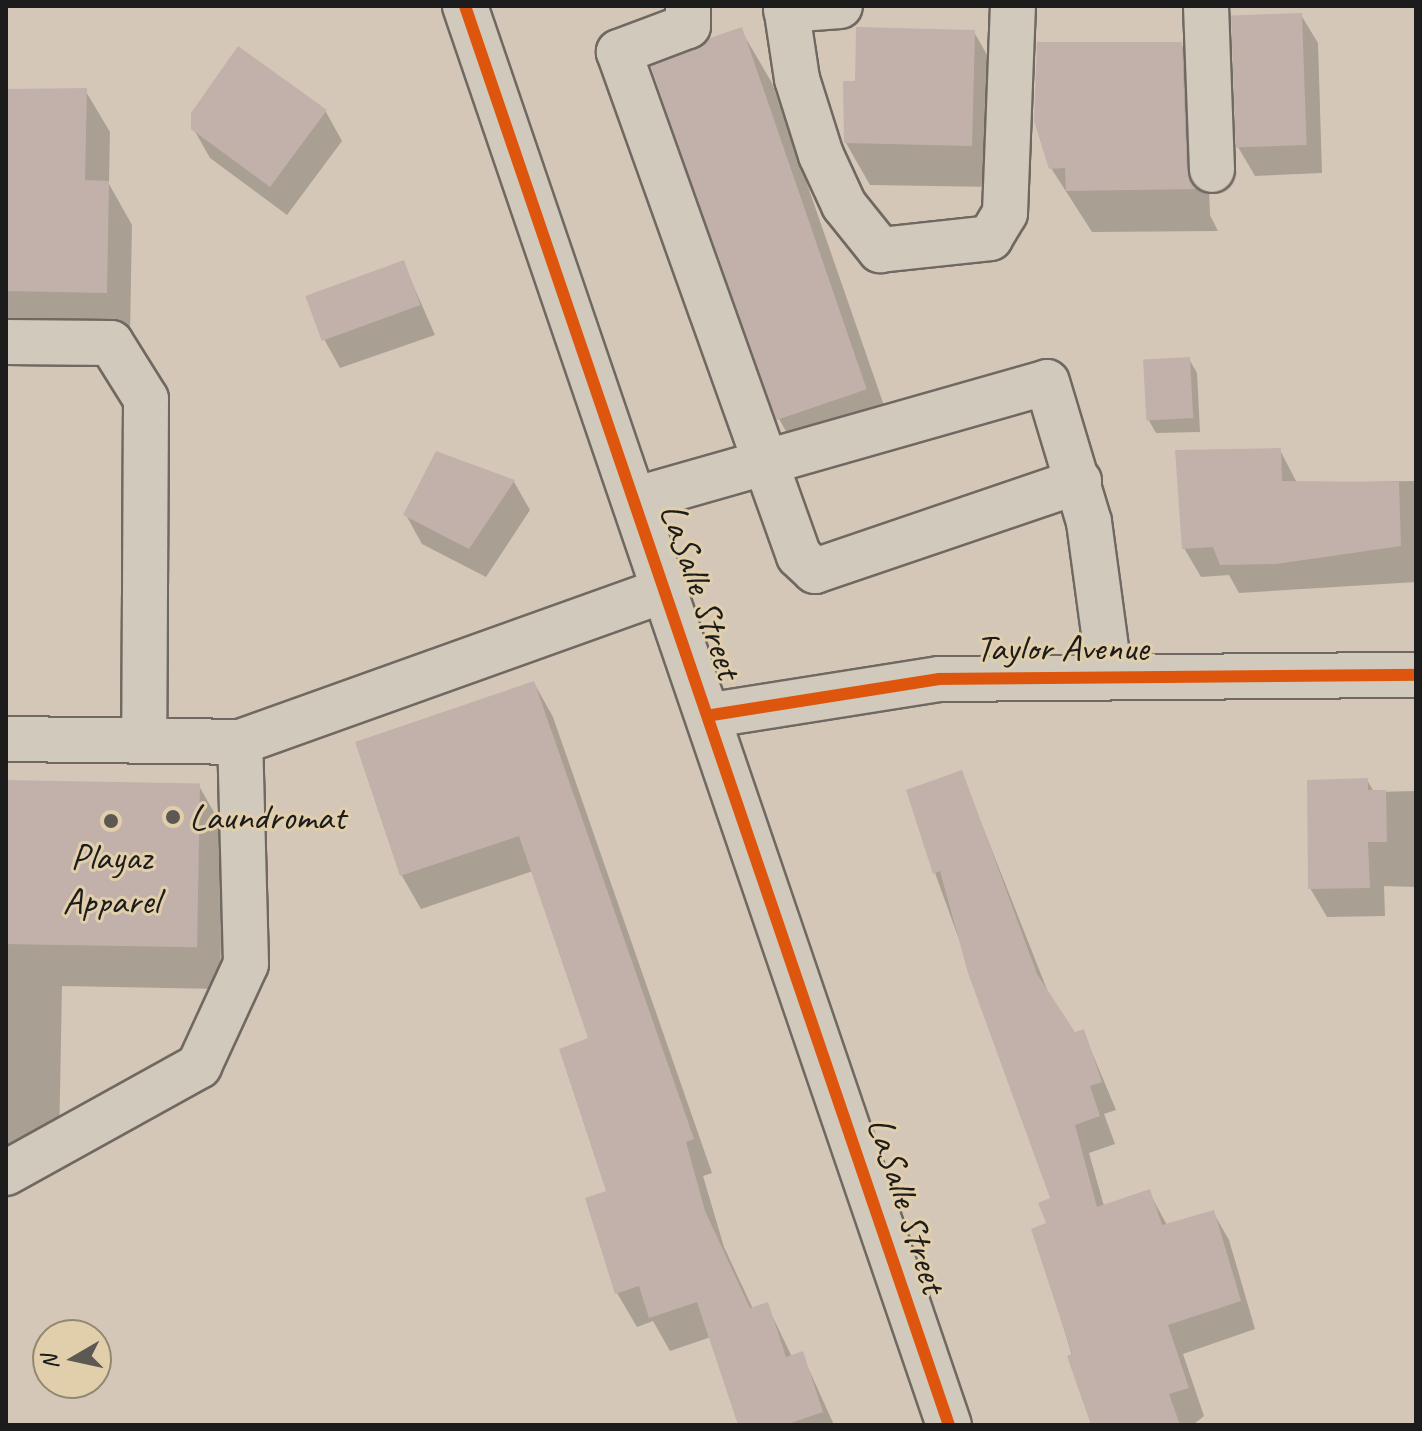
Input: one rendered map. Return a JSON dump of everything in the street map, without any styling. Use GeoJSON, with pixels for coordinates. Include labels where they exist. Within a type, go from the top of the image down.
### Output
{"type":"FeatureCollection","features":[{"type":"Feature","properties":{"kind":"street","name":"LaSalle Street"},"geometry":{"type":"LineString","coordinates":[[465,6],[712,715],[949,1425]]}},
{"type":"Feature","properties":{"kind":"street"},"geometry":{"type":"LineString","coordinates":[[688,6],[688,26],[619,52],[799,556],[815,571],[1079,481]]}},
{"type":"Feature","properties":{"kind":"street"},"geometry":{"type":"LineString","coordinates":[[840,6],[786,8],[821,155],[844,205],[880,250],[990,238],[1005,213],[1013,6]]}},
{"type":"Feature","properties":{"kind":"street"},"geometry":{"type":"LineString","coordinates":[[1206,6],[1212,170]]}},
{"type":"Feature","properties":{"kind":"street"},"geometry":{"type":"LineString","coordinates":[[6,342],[111,343],[146,399],[144,739]]}},
{"type":"Feature","properties":{"kind":"street"},"geometry":{"type":"LineString","coordinates":[[637,499],[1047,382],[1079,481],[1110,677]]}},
{"type":"Feature","properties":{"kind":"street"},"geometry":{"type":"LineString","coordinates":[[6,739],[240,742],[668,589]]}},
{"type":"Feature","properties":{"kind":"street","name":"Taylor Avenue"},"geometry":{"type":"LineString","coordinates":[[712,715],[939,679],[1416,675]]}},
{"type":"Feature","properties":{"kind":"street"},"geometry":{"type":"LineString","coordinates":[[6,1173],[199,1066],[246,964],[240,742]]}},
{"type":"Feature","properties":{"kind":"building"},"geometry":{"type":"Polygon","coordinates":[[[1302,13],[1307,145],[1236,147],[1231,15],[1302,13]]]}},
{"type":"Feature","properties":{"kind":"building"},"geometry":{"type":"Polygon","coordinates":[[[742,27],[867,389],[773,421],[648,59],[742,27]]]}},
{"type":"Feature","properties":{"kind":"building"},"geometry":{"type":"Polygon","coordinates":[[[856,27],[975,30],[972,146],[844,143],[843,81],[855,81],[856,27]]]}},
{"type":"Feature","properties":{"kind":"building"},"geometry":{"type":"Polygon","coordinates":[[[1037,42],[1182,42],[1187,171],[1197,189],[1066,191],[1065,168],[1049,169],[1034,121],[1037,42]]]}},
{"type":"Feature","properties":{"kind":"building"},"geometry":{"type":"Polygon","coordinates":[[[238,46],[327,110],[270,187],[191,129],[191,113],[238,46]]]}},
{"type":"Feature","properties":{"kind":"building"},"geometry":{"type":"Polygon","coordinates":[[[87,88],[85,180],[109,181],[107,293],[6,291],[6,89],[87,88]]]}},
{"type":"Feature","properties":{"kind":"building"},"geometry":{"type":"Polygon","coordinates":[[[404,260],[420,305],[322,341],[305,296],[404,260]]]}},
{"type":"Feature","properties":{"kind":"building"},"geometry":{"type":"Polygon","coordinates":[[[1190,357],[1193,418],[1146,420],[1143,359],[1190,357]]]}},
{"type":"Feature","properties":{"kind":"building"},"geometry":{"type":"Polygon","coordinates":[[[1281,448],[1282,481],[1399,482],[1401,546],[1276,564],[1220,565],[1213,547],[1182,549],[1175,450],[1281,448]]]}},
{"type":"Feature","properties":{"kind":"building"},"geometry":{"type":"Polygon","coordinates":[[[436,451],[515,480],[469,549],[403,515],[436,451]]]}},
{"type":"Feature","properties":{"kind":"building"},"geometry":{"type":"Polygon","coordinates":[[[534,681],[694,1139],[686,1142],[705,1211],[750,1308],[768,1302],[786,1357],[803,1351],[823,1412],[785,1425],[738,1425],[697,1302],[649,1318],[639,1286],[615,1294],[585,1198],[606,1191],[559,1049],[588,1038],[519,836],[400,876],[355,742],[534,681]]]}},
{"type":"Feature","properties":{"kind":"building"},"geometry":{"type":"Polygon","coordinates":[[[962,770],[1037,974],[1075,1032],[1084,1029],[1102,1082],[1090,1086],[1100,1116],[1075,1125],[1097,1207],[1150,1189],[1162,1225],[1214,1210],[1241,1301],[1168,1325],[1189,1388],[1169,1394],[1180,1425],[1091,1425],[1067,1356],[1072,1354],[1031,1229],[1046,1223],[1038,1203],[1050,1198],[968,973],[940,871],[933,874],[906,790],[962,770]]]}},
{"type":"Feature","properties":{"kind":"building"},"geometry":{"type":"Polygon","coordinates":[[[1368,778],[1368,790],[1386,790],[1387,842],[1368,842],[1370,888],[1308,889],[1307,780],[1368,778]]]}},
{"type":"Feature","properties":{"kind":"building"},"geometry":{"type":"Polygon","coordinates":[[[6,780],[200,783],[197,947],[6,944],[6,780]]]}},
{"type":"Feature","properties":{"kind":"cycle path"},"geometry":{"type":"LineString","coordinates":[[465,6],[949,1425]]}},
{"type":"Feature","properties":{"kind":"cycle path"},"geometry":{"type":"LineString","coordinates":[[712,715],[939,679],[1416,675]]}},
{"type":"Feature","properties":{"kind":"place","name":"Laundromat"},"geometry":{"type":"Point","coordinates":[173,817]}},
{"type":"Feature","properties":{"kind":"place","name":"Playaz Apparel"},"geometry":{"type":"Point","coordinates":[111,821]}}]}
